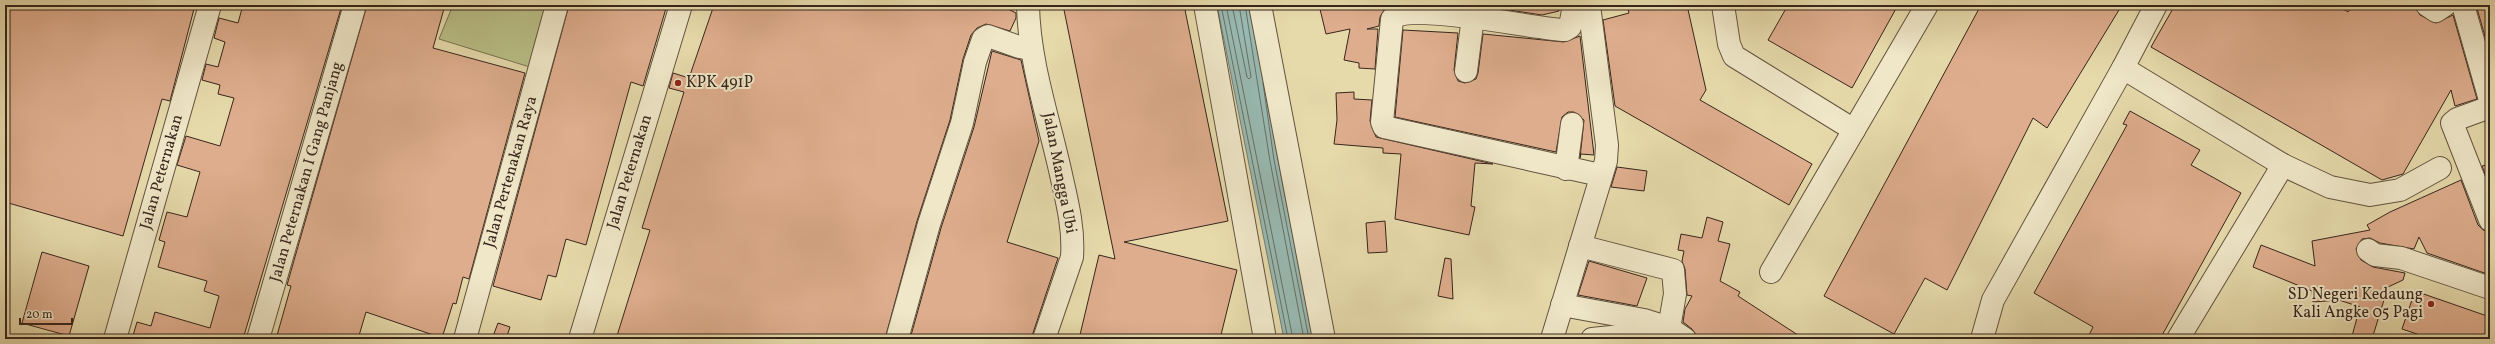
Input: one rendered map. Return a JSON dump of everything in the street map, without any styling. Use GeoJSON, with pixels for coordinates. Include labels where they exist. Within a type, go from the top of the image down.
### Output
{"type":"FeatureCollection","features":[{"type":"Feature","properties":{"kind":"street","name":"Jalan Peternakan"},"geometry":{"type":"LineString","coordinates":[[115,339],[210,5]]}},
{"type":"Feature","properties":{"kind":"street","name":"Jalan Peternakan I Gang Panjang"},"geometry":{"type":"LineString","coordinates":[[258,339],[355,5]]}},
{"type":"Feature","properties":{"kind":"street","name":"Jalan Pertenakan Raya"},"geometry":{"type":"LineString","coordinates":[[465,339],[557,5]]}},
{"type":"Feature","properties":{"kind":"street","name":"Jalan Peternakan"},"geometry":{"type":"LineString","coordinates":[[580,339],[681,5]]}},
{"type":"Feature","properties":{"kind":"street","name":"Jalan Mangga Ubi"},"geometry":{"type":"LineString","coordinates":[[1028,5],[1032,49],[1065,192],[1073,243],[1072,257],[1044,339]]}},
{"type":"Feature","properties":{"kind":"street"},"geometry":{"type":"LineString","coordinates":[[1205,5],[1265,339]]}},
{"type":"Feature","properties":{"kind":"street"},"geometry":{"type":"LineString","coordinates":[[1260,5],[1324,339]]}},
{"type":"Feature","properties":{"kind":"street"},"geometry":{"type":"LineString","coordinates":[[1723,5],[1729,44],[1734,56],[1854,130]]}},
{"type":"Feature","properties":{"kind":"street"},"geometry":{"type":"LineString","coordinates":[[1771,272],[1926,5]]}},
{"type":"Feature","properties":{"kind":"street"},"geometry":{"type":"LineString","coordinates":[[1982,339],[1993,300],[2124,68],[2156,5]]}},
{"type":"Feature","properties":{"kind":"street"},"geometry":{"type":"LineString","coordinates":[[2427,5],[2436,12],[2445,5]]}},
{"type":"Feature","properties":{"kind":"street"},"geometry":{"type":"LineString","coordinates":[[2463,5],[2490,100]]}},
{"type":"Feature","properties":{"kind":"street"},"geometry":{"type":"LineString","coordinates":[[1552,339],[1600,175],[1606,161],[1608,145],[1590,13],[1580,7],[1573,10],[1570,27],[1565,30],[1484,14],[1399,14],[1392,19],[1382,125],[1388,128],[1566,169],[1600,175]]}},
{"type":"Feature","properties":{"kind":"street"},"geometry":{"type":"LineString","coordinates":[[1466,71],[1484,14]]}},
{"type":"Feature","properties":{"kind":"street"},"geometry":{"type":"LineString","coordinates":[[897,339],[929,224],[962,123],[975,62],[983,39],[988,36],[1019,47],[1032,49]]}},
{"type":"Feature","properties":{"kind":"street"},"geometry":{"type":"LineString","coordinates":[[2124,68],[2283,165],[2330,187],[2370,195],[2400,190],[2440,168]]}},
{"type":"Feature","properties":{"kind":"street"},"geometry":{"type":"LineString","coordinates":[[2490,107],[2457,119],[2452,123],[2490,220]]}},
{"type":"Feature","properties":{"kind":"street"},"geometry":{"type":"LineString","coordinates":[[1566,169],[1572,124]]}},
{"type":"Feature","properties":{"kind":"street"},"geometry":{"type":"LineString","coordinates":[[2178,339],[2283,165]]}},
{"type":"Feature","properties":{"kind":"street"},"geometry":{"type":"LineString","coordinates":[[1562,305],[1644,320],[1677,334],[1676,294],[1673,270],[1580,246]]}},
{"type":"Feature","properties":{"kind":"street"},"geometry":{"type":"LineString","coordinates":[[2368,250],[2375,255],[2401,258],[2490,288]]}},
{"type":"Feature","properties":{"kind":"street"},"geometry":{"type":"LineString","coordinates":[[1592,339],[1631,335],[1649,339]]}},
{"type":"Feature","properties":{"kind":"green space"},"geometry":{"type":"Polygon","coordinates":[[[453,5],[551,5],[533,68],[439,39],[453,5]]]}},
{"type":"Feature","properties":{"kind":"water"},"geometry":{"type":"Polygon","coordinates":[[[1217,5],[1254,5],[1278,160],[1313,339],[1284,339],[1217,5]]]}},
{"type":"Feature","properties":{"kind":"building"},"geometry":{"type":"Polygon","coordinates":[[[5,5],[195,5],[170,101],[162,99],[123,236],[5,202],[5,5]]]}},
{"type":"Feature","properties":{"kind":"building"},"geometry":{"type":"Polygon","coordinates":[[[243,5],[342,5],[243,339],[132,339],[137,322],[151,326],[155,312],[210,328],[219,296],[204,291],[207,281],[158,267],[165,242],[159,240],[167,212],[187,217],[200,172],[177,165],[186,136],[220,146],[234,98],[218,94],[220,85],[202,80],[206,64],[218,67],[225,42],[214,38],[219,18],[238,23],[243,5]]]}},
{"type":"Feature","properties":{"kind":"building"},"geometry":{"type":"Polygon","coordinates":[[[367,5],[445,5],[433,48],[525,73],[469,279],[463,277],[456,304],[453,303],[442,338],[366,312],[358,339],[276,339],[291,286],[287,285],[367,5]]]}},
{"type":"Feature","properties":{"kind":"building"},"geometry":{"type":"Polygon","coordinates":[[[569,5],[667,5],[643,86],[631,82],[586,245],[566,239],[556,277],[548,275],[541,300],[493,286],[569,5]]]}},
{"type":"Feature","properties":{"kind":"building"},"geometry":{"type":"Polygon","coordinates":[[[714,5],[1000,5],[1016,13],[1016,18],[1010,31],[986,24],[977,28],[971,35],[963,59],[950,120],[917,221],[885,339],[616,339],[650,230],[642,228],[684,92],[669,88],[673,73],[689,78],[714,5]]]}},
{"type":"Feature","properties":{"kind":"building"},"geometry":{"type":"Polygon","coordinates":[[[1063,5],[1184,5],[1228,221],[1124,242],[1237,270],[1220,339],[1079,339],[1099,255],[1115,259],[1063,5]]]}},
{"type":"Feature","properties":{"kind":"building"},"geometry":{"type":"Polygon","coordinates":[[[1319,5],[1384,5],[1385,9],[1380,17],[1379,26],[1367,29],[1378,29],[1375,69],[1359,68],[1359,63],[1344,60],[1350,29],[1326,34],[1319,5]]]}},
{"type":"Feature","properties":{"kind":"building"},"geometry":{"type":"Polygon","coordinates":[[[1476,5],[1558,5],[1559,11],[1542,15],[1476,5]]]}},
{"type":"Feature","properties":{"kind":"building"},"geometry":{"type":"Polygon","coordinates":[[[1627,5],[1687,5],[1706,90],[1700,100],[1812,164],[1789,205],[1615,106],[1603,20],[1629,13],[1627,5]]]}},
{"type":"Feature","properties":{"kind":"building"},"geometry":{"type":"Polygon","coordinates":[[[1788,5],[1898,5],[1852,88],[1768,40],[1788,5]]]}},
{"type":"Feature","properties":{"kind":"building"},"geometry":{"type":"Polygon","coordinates":[[[1981,5],[2122,5],[2047,128],[2033,118],[1947,290],[1925,278],[1894,334],[1824,296],[1981,5]]]}},
{"type":"Feature","properties":{"kind":"building"},"geometry":{"type":"Polygon","coordinates":[[[2175,5],[2337,5],[2348,12],[2353,5],[2415,5],[2420,15],[2436,23],[2453,15],[2477,99],[2455,106],[2451,90],[2403,174],[2382,180],[2151,47],[2175,5]]]}},
{"type":"Feature","properties":{"kind":"building"},"geometry":{"type":"Polygon","coordinates":[[[2476,5],[2490,5],[2490,54],[2476,5]]]}},
{"type":"Feature","properties":{"kind":"building"},"geometry":{"type":"Polygon","coordinates":[[[1403,30],[1458,33],[1454,70],[1458,81],[1465,83],[1476,79],[1483,34],[1564,42],[1580,36],[1594,155],[1581,154],[1580,158],[1584,120],[1574,112],[1568,112],[1562,117],[1556,152],[1395,117],[1403,30]]]}},
{"type":"Feature","properties":{"kind":"building"},"geometry":{"type":"Polygon","coordinates":[[[992,51],[1021,60],[1039,141],[1007,242],[1058,258],[1031,339],[910,339],[941,228],[974,127],[992,51]]]}},
{"type":"Feature","properties":{"kind":"building"},"geometry":{"type":"Polygon","coordinates":[[[1354,92],[1354,99],[1372,100],[1370,121],[1376,137],[1493,164],[1475,163],[1471,206],[1475,207],[1469,235],[1395,219],[1401,154],[1383,153],[1383,148],[1334,144],[1337,120],[1336,93],[1354,92]]]}},
{"type":"Feature","properties":{"kind":"building"},"geometry":{"type":"Polygon","coordinates":[[[2130,111],[2200,150],[2191,165],[2241,193],[2160,339],[2087,339],[2093,327],[2034,293],[2127,125],[2123,124],[2130,111]]]}},
{"type":"Feature","properties":{"kind":"building"},"geometry":{"type":"Polygon","coordinates":[[[2490,164],[2490,186],[2482,166],[2490,164]]]}},
{"type":"Feature","properties":{"kind":"building"},"geometry":{"type":"Polygon","coordinates":[[[1617,167],[1647,171],[1644,191],[1611,187],[1617,167]]]}},
{"type":"Feature","properties":{"kind":"building"},"geometry":{"type":"Polygon","coordinates":[[[2461,180],[2478,225],[2483,230],[2490,232],[2490,275],[2427,253],[2419,237],[2414,249],[2380,243],[2370,238],[2362,239],[2356,249],[2361,260],[2373,267],[2405,273],[2403,280],[2388,287],[2372,339],[2352,336],[2360,307],[2339,300],[2313,302],[2312,291],[2253,267],[2261,245],[2315,266],[2312,241],[2370,230],[2367,225],[2390,212],[2461,180]]]}},
{"type":"Feature","properties":{"kind":"building"},"geometry":{"type":"Polygon","coordinates":[[[1707,217],[1723,222],[1718,241],[1730,244],[1720,281],[1740,292],[1738,296],[1804,339],[1697,339],[1692,329],[1683,322],[1685,309],[1692,296],[1687,295],[1685,269],[1682,261],[1684,251],[1678,250],[1681,234],[1702,238],[1707,217]]]}},
{"type":"Feature","properties":{"kind":"building"},"geometry":{"type":"Polygon","coordinates":[[[1385,221],[1387,252],[1368,253],[1366,223],[1385,221]]]}},
{"type":"Feature","properties":{"kind":"building"},"geometry":{"type":"Polygon","coordinates":[[[42,252],[89,266],[69,336],[22,323],[42,252]]]}},
{"type":"Feature","properties":{"kind":"building"},"geometry":{"type":"Polygon","coordinates":[[[1445,258],[1451,259],[1453,299],[1438,296],[1445,258]]]}},
{"type":"Feature","properties":{"kind":"building"},"geometry":{"type":"Polygon","coordinates":[[[1589,261],[1647,278],[1637,306],[1578,295],[1589,261]]]}},
{"type":"Feature","properties":{"kind":"building","name":"SD Negeri Kedaung Kali Angke 05 Pagi"},"geometry":{"type":"Polygon","coordinates":[[[2415,291],[2490,317],[2490,339],[2432,339],[2402,329],[2415,291]]]}},
{"type":"Feature","properties":{"kind":"building"},"geometry":{"type":"Polygon","coordinates":[[[498,323],[510,327],[506,339],[492,339],[498,323]]]}},
{"type":"Feature","properties":{"kind":"place","name":"KPK 491P"},"geometry":{"type":"Point","coordinates":[678,83]}},
{"type":"Feature","properties":{"kind":"place","name":"SD Negeri Kedaung Kali Angke 05 Pagi"},"geometry":{"type":"Point","coordinates":[2431,304]}}]}
